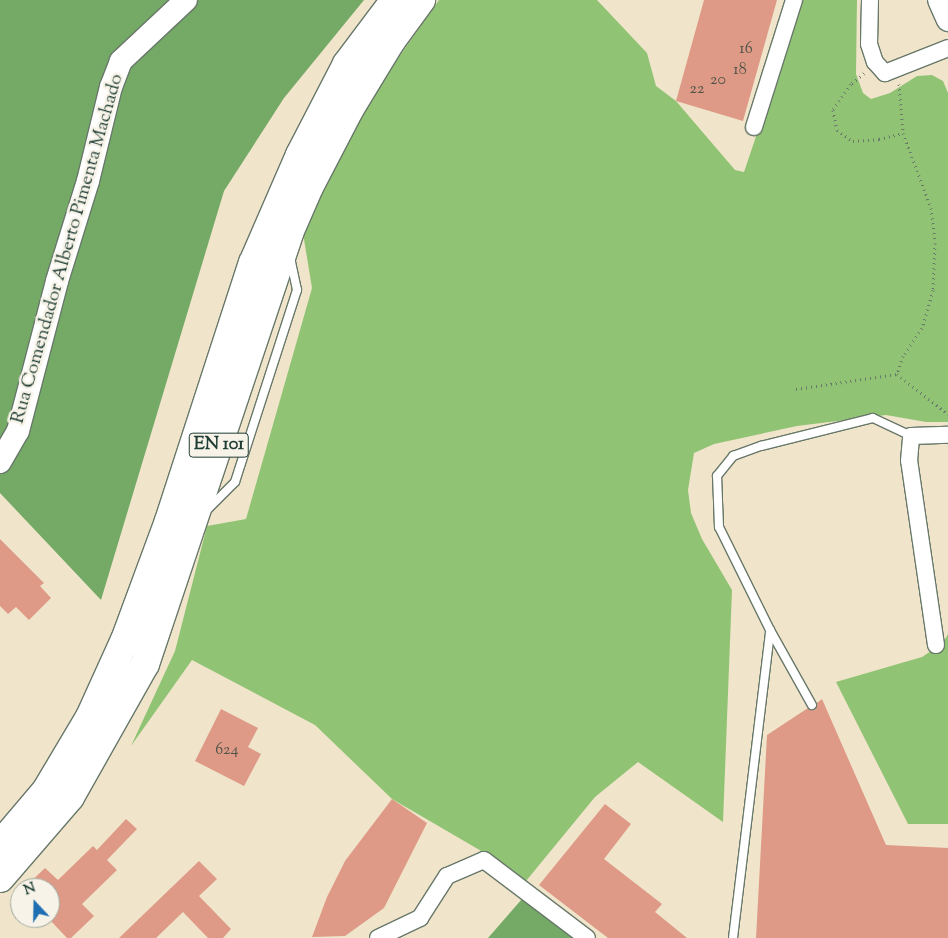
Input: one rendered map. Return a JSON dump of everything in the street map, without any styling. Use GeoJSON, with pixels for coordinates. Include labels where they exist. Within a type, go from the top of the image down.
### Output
{"type":"FeatureCollection","features":[{"type":"Feature","properties":{"kind":"highway","name":"EN 101"},"geometry":{"type":"LineString","coordinates":[[0,844],[46,791],[90,717],[125,640],[169,522],[253,263],[300,154],[348,64],[395,0]]}},
{"type":"Feature","properties":{"kind":"highway","name":"EN 101"},"geometry":{"type":"LineString","coordinates":[[0,878],[70,797],[145,664],[194,523],[289,233],[309,186],[349,110],[391,41],[421,0]]}},
{"type":"Feature","properties":{"kind":"street","name":"Rua Comendador Alberto Pimenta Machado"},"geometry":{"type":"LineString","coordinates":[[0,462],[18,431],[57,281],[88,181],[111,87],[121,61],[186,0]]}},
{"type":"Feature","properties":{"kind":"street"},"geometry":{"type":"LineString","coordinates":[[754,127],[794,0]]}},
{"type":"Feature","properties":{"kind":"street"},"geometry":{"type":"LineString","coordinates":[[870,0],[870,44],[875,62],[886,73],[948,48]]}},
{"type":"Feature","properties":{"kind":"street"},"geometry":{"type":"LineString","coordinates":[[939,0],[948,20]]}},
{"type":"Feature","properties":{"kind":"street"},"geometry":{"type":"LineString","coordinates":[[936,645],[910,461],[911,436],[948,434]]}},
{"type":"Feature","properties":{"kind":"street"},"geometry":{"type":"LineString","coordinates":[[378,938],[420,918],[447,876],[484,860],[587,938]]}},
{"type":"Feature","properties":{"kind":"lane"},"geometry":{"type":"LineString","coordinates":[[812,705],[770,630],[719,527],[717,476],[732,456],[761,446],[873,418],[911,436]]}},
{"type":"Feature","properties":{"kind":"lane"},"geometry":{"type":"LineString","coordinates":[[733,938],[770,630]]}},
{"type":"Feature","properties":{"kind":"path"},"geometry":{"type":"LineString","coordinates":[[875,62],[851,84],[833,110],[837,130],[853,141],[879,139],[903,133]]}},
{"type":"Feature","properties":{"kind":"path"},"geometry":{"type":"LineString","coordinates":[[897,374],[903,356],[922,328],[933,290],[935,243],[931,208],[903,133],[898,69]]}},
{"type":"Feature","properties":{"kind":"path"},"geometry":{"type":"LineString","coordinates":[[796,389],[897,374],[948,414]]}},
{"type":"Feature","properties":{"kind":"green space"},"geometry":{"type":"Polygon","coordinates":[[[0,0],[364,0],[284,98],[224,191],[101,600],[0,493],[0,0]]]}},
{"type":"Feature","properties":{"kind":"green space"},"geometry":{"type":"Polygon","coordinates":[[[439,0],[597,0],[647,53],[656,86],[676,101],[735,170],[744,172],[802,0],[857,0],[856,74],[863,93],[871,99],[890,93],[917,76],[932,75],[943,81],[948,93],[948,422],[926,422],[886,415],[797,426],[714,444],[694,453],[688,490],[691,513],[702,539],[732,590],[723,822],[638,762],[595,797],[526,881],[495,859],[392,799],[315,725],[192,660],[131,746],[175,651],[207,526],[246,519],[312,288],[302,227],[340,151],[391,68],[439,0]]]}},
{"type":"Feature","properties":{"kind":"green space"},"geometry":{"type":"Polygon","coordinates":[[[948,634],[948,824],[908,824],[836,682],[922,657],[943,643],[948,634]]]}},
{"type":"Feature","properties":{"kind":"green space"},"geometry":{"type":"Polygon","coordinates":[[[522,899],[573,938],[488,938],[522,899]]]}},
{"type":"Feature","properties":{"kind":"building"},"geometry":{"type":"Polygon","coordinates":[[[704,0],[777,0],[743,121],[676,101],[704,0]]]}},
{"type":"Feature","properties":{"kind":"building"},"geometry":{"type":"Polygon","coordinates":[[[0,539],[44,583],[40,586],[51,598],[29,620],[16,607],[8,614],[0,606],[0,539]]]}},
{"type":"Feature","properties":{"kind":"building"},"geometry":{"type":"Polygon","coordinates":[[[822,699],[886,845],[948,848],[948,938],[756,938],[767,735],[808,708],[815,710],[817,703],[822,699]]]}},
{"type":"Feature","properties":{"kind":"building"},"geometry":{"type":"Polygon","coordinates":[[[221,709],[258,728],[248,747],[261,754],[244,786],[195,761],[221,709]]]}},
{"type":"Feature","properties":{"kind":"building"},"geometry":{"type":"Polygon","coordinates":[[[392,799],[427,823],[384,908],[345,936],[312,937],[327,897],[345,861],[392,799]]]}},
{"type":"Feature","properties":{"kind":"building"},"geometry":{"type":"Polygon","coordinates":[[[605,804],[631,824],[604,859],[662,904],[655,912],[687,938],[608,938],[539,885],[605,804]]]}},
{"type":"Feature","properties":{"kind":"building"},"geometry":{"type":"Polygon","coordinates":[[[126,819],[137,829],[107,860],[117,870],[82,904],[94,916],[71,938],[67,938],[58,928],[60,928],[60,878],[93,846],[97,850],[126,819]]]}},
{"type":"Feature","properties":{"kind":"building"},"geometry":{"type":"Polygon","coordinates":[[[199,861],[217,879],[199,896],[231,929],[223,938],[208,938],[183,912],[156,938],[119,938],[199,861]]]}},
{"type":"Feature","properties":{"kind":"building"},"geometry":{"type":"Polygon","coordinates":[[[45,868],[56,878],[34,878],[45,868]]]}}]}
